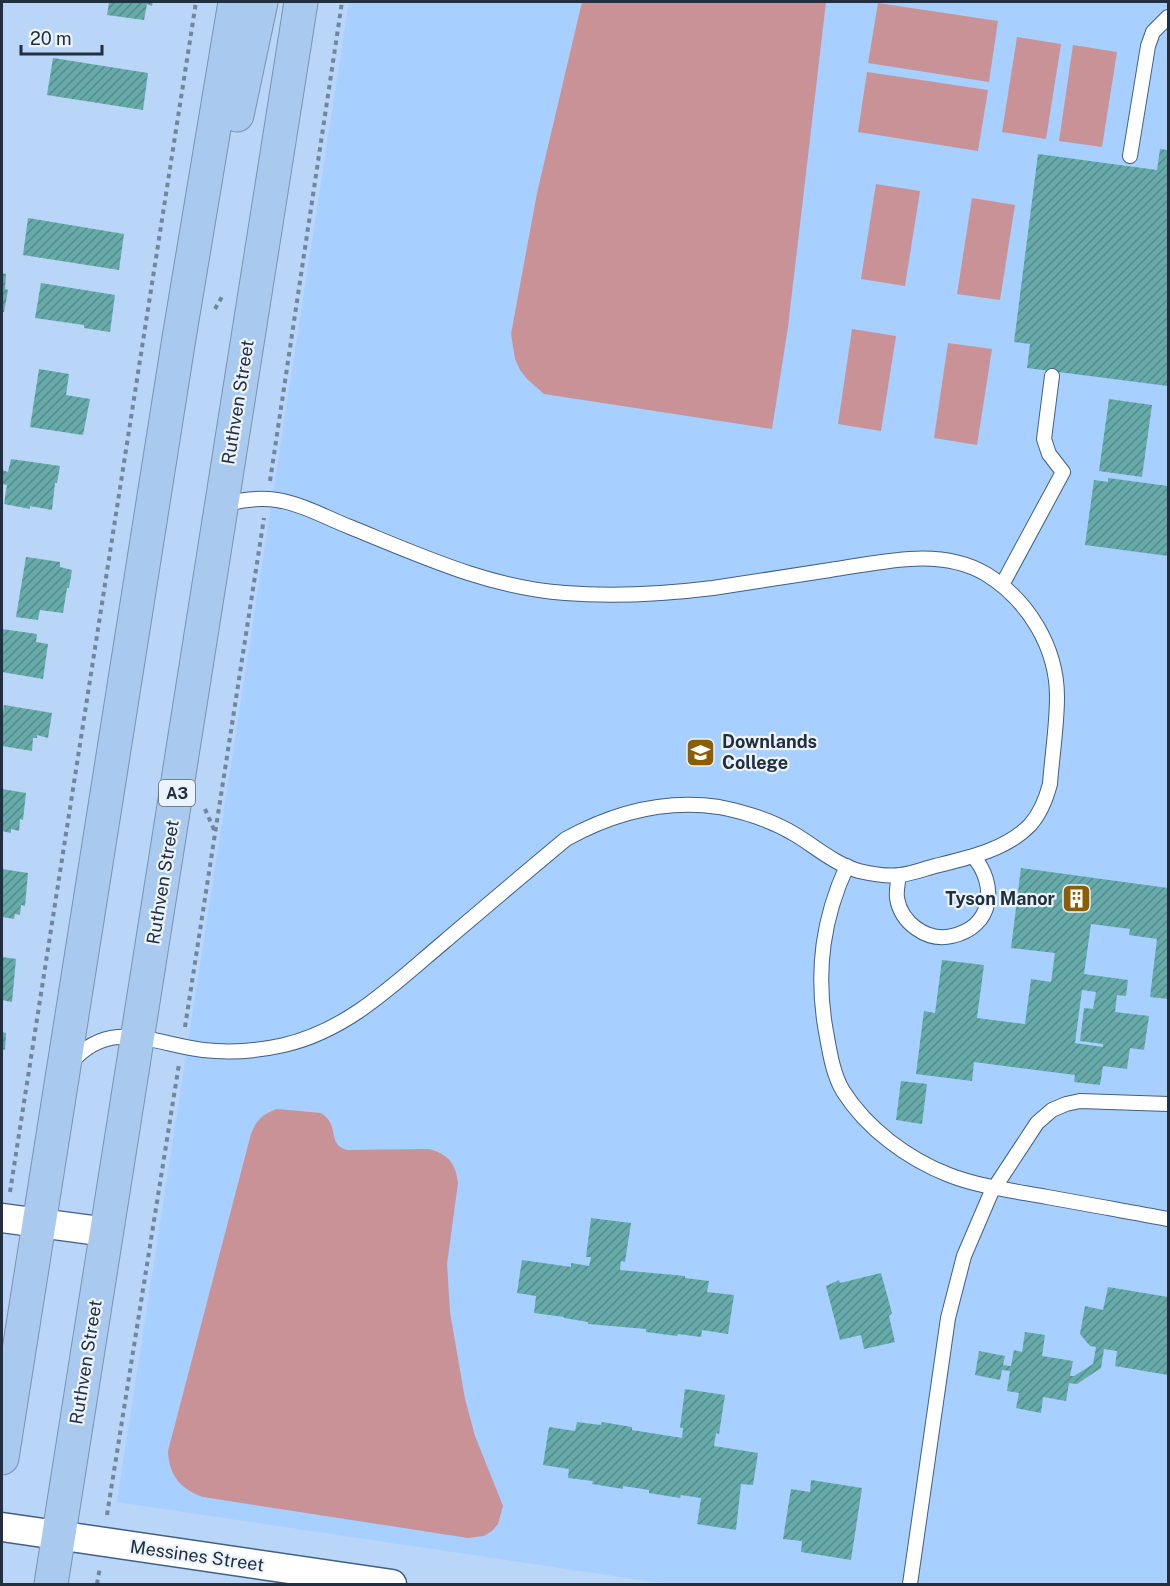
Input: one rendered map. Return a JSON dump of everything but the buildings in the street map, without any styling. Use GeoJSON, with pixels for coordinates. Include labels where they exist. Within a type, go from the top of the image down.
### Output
{"type":"FeatureCollection","features":[{"type":"Feature","properties":{"kind":"highway"},"geometry":{"type":"LineString","coordinates":[[2,1458],[60,1080],[235,2]]}},
{"type":"Feature","properties":{"kind":"highway"},"geometry":{"type":"LineString","coordinates":[[192,257],[228,159],[261,2]]}},
{"type":"Feature","properties":{"kind":"highway","name":"Ruthven Street"},"geometry":{"type":"LineString","coordinates":[[51,1584],[301,2]]}},
{"type":"Feature","properties":{"kind":"street"},"geometry":{"type":"LineString","coordinates":[[3,1218],[107,1232]]}},
{"type":"Feature","properties":{"kind":"street","name":"Messines Street"},"geometry":{"type":"LineString","coordinates":[[2,1527],[392,1584]]}},
{"type":"Feature","properties":{"kind":"lane"},"geometry":{"type":"LineString","coordinates":[[1130,156],[1148,46],[1153,32],[1168,17]]}},
{"type":"Feature","properties":{"kind":"lane"},"geometry":{"type":"LineString","coordinates":[[1002,585],[1063,471],[1049,454],[1044,439],[1052,376]]}},
{"type":"Feature","properties":{"kind":"lane"},"geometry":{"type":"LineString","coordinates":[[60,1080],[76,1057],[87,1048],[112,1038],[139,1037],[202,1050],[257,1050],[285,1045],[337,1026],[382,994],[566,839],[614,816],[666,805],[720,808],[772,823],[847,866],[879,875],[899,875],[973,856],[1010,840],[1029,826],[1042,808],[1050,784],[1057,697],[1052,661],[1044,639],[1032,617],[1018,599],[983,572],[962,564],[944,559],[906,559],[702,589],[610,595],[563,593],[496,581],[458,570],[293,505],[267,499],[247,499],[222,505]]}},
{"type":"Feature","properties":{"kind":"lane"},"geometry":{"type":"LineString","coordinates":[[899,875],[897,899],[907,921],[926,934],[950,937],[974,926],[982,916],[987,904],[987,878],[982,866],[973,856]]}},
{"type":"Feature","properties":{"kind":"lane"},"geometry":{"type":"LineString","coordinates":[[847,866],[825,928],[820,974],[823,1009],[831,1059],[842,1090],[872,1126],[909,1154],[950,1175],[995,1187],[1168,1219]]}},
{"type":"Feature","properties":{"kind":"lane"},"geometry":{"type":"LineString","coordinates":[[910,1584],[953,1297],[972,1234],[995,1187],[1038,1123],[1052,1110],[1080,1101],[1166,1104]]}},
{"type":"Feature","properties":{"kind":"path"},"geometry":{"type":"LineString","coordinates":[[3,1218],[196,2]]}},
{"type":"Feature","properties":{"kind":"path"},"geometry":{"type":"LineString","coordinates":[[97,1584],[267,499],[342,2]]}},
{"type":"Feature","properties":{"kind":"path"},"geometry":{"type":"LineString","coordinates":[[214,311],[224,292]]}},
{"type":"Feature","properties":{"kind":"path"},"geometry":{"type":"LineString","coordinates":[[204,804],[215,832]]}},
{"type":"Feature","properties":{"kind":"shaded area","name":"Downlands College"},"geometry":{"type":"Polygon","coordinates":[[[349,2],[1168,2],[1168,1584],[668,1584],[117,1502],[349,2]]]}},
{"type":"Feature","properties":{"kind":"shaded area"},"geometry":{"type":"Polygon","coordinates":[[[582,2],[826,2],[788,327],[772,429],[544,394],[527,379],[515,359],[511,334],[537,193],[582,2]]]}},
{"type":"Feature","properties":{"kind":"shaded area"},"geometry":{"type":"Polygon","coordinates":[[[878,3],[998,21],[989,82],[868,63],[878,3]]]}},
{"type":"Feature","properties":{"kind":"shaded area"},"geometry":{"type":"Polygon","coordinates":[[[1017,37],[1061,44],[1046,139],[1002,132],[1017,37]]]}},
{"type":"Feature","properties":{"kind":"shaded area"},"geometry":{"type":"Polygon","coordinates":[[[1073,45],[1117,52],[1102,147],[1059,141],[1073,45]]]}},
{"type":"Feature","properties":{"kind":"shaded area"},"geometry":{"type":"Polygon","coordinates":[[[867,72],[988,90],[978,151],[858,132],[867,72]]]}},
{"type":"Feature","properties":{"kind":"shaded area"},"geometry":{"type":"Polygon","coordinates":[[[876,184],[920,191],[905,286],[861,279],[876,184]]]}},
{"type":"Feature","properties":{"kind":"shaded area"},"geometry":{"type":"Polygon","coordinates":[[[972,198],[1015,205],[1000,300],[957,294],[972,198]]]}},
{"type":"Feature","properties":{"kind":"shaded area"},"geometry":{"type":"Polygon","coordinates":[[[852,329],[896,336],[881,431],[838,424],[852,329]]]}},
{"type":"Feature","properties":{"kind":"shaded area"},"geometry":{"type":"Polygon","coordinates":[[[948,343],[992,349],[977,445],[934,438],[948,343]]]}},
{"type":"Feature","properties":{"kind":"shaded area"},"geometry":{"type":"Polygon","coordinates":[[[277,1109],[321,1113],[331,1123],[337,1144],[347,1150],[428,1149],[445,1156],[453,1165],[458,1183],[447,1264],[450,1312],[465,1399],[475,1436],[503,1506],[498,1524],[484,1536],[468,1538],[203,1497],[188,1490],[173,1474],[168,1451],[251,1134],[261,1118],[277,1109]]]}},
{"type":"Feature","properties":{"kind":"place","name":"Downlands College"},"geometry":{"type":"Point","coordinates":[701,752]}},
{"type":"Feature","properties":{"kind":"place","name":"Tyson Manor"},"geometry":{"type":"Point","coordinates":[1076,899]}}]}
